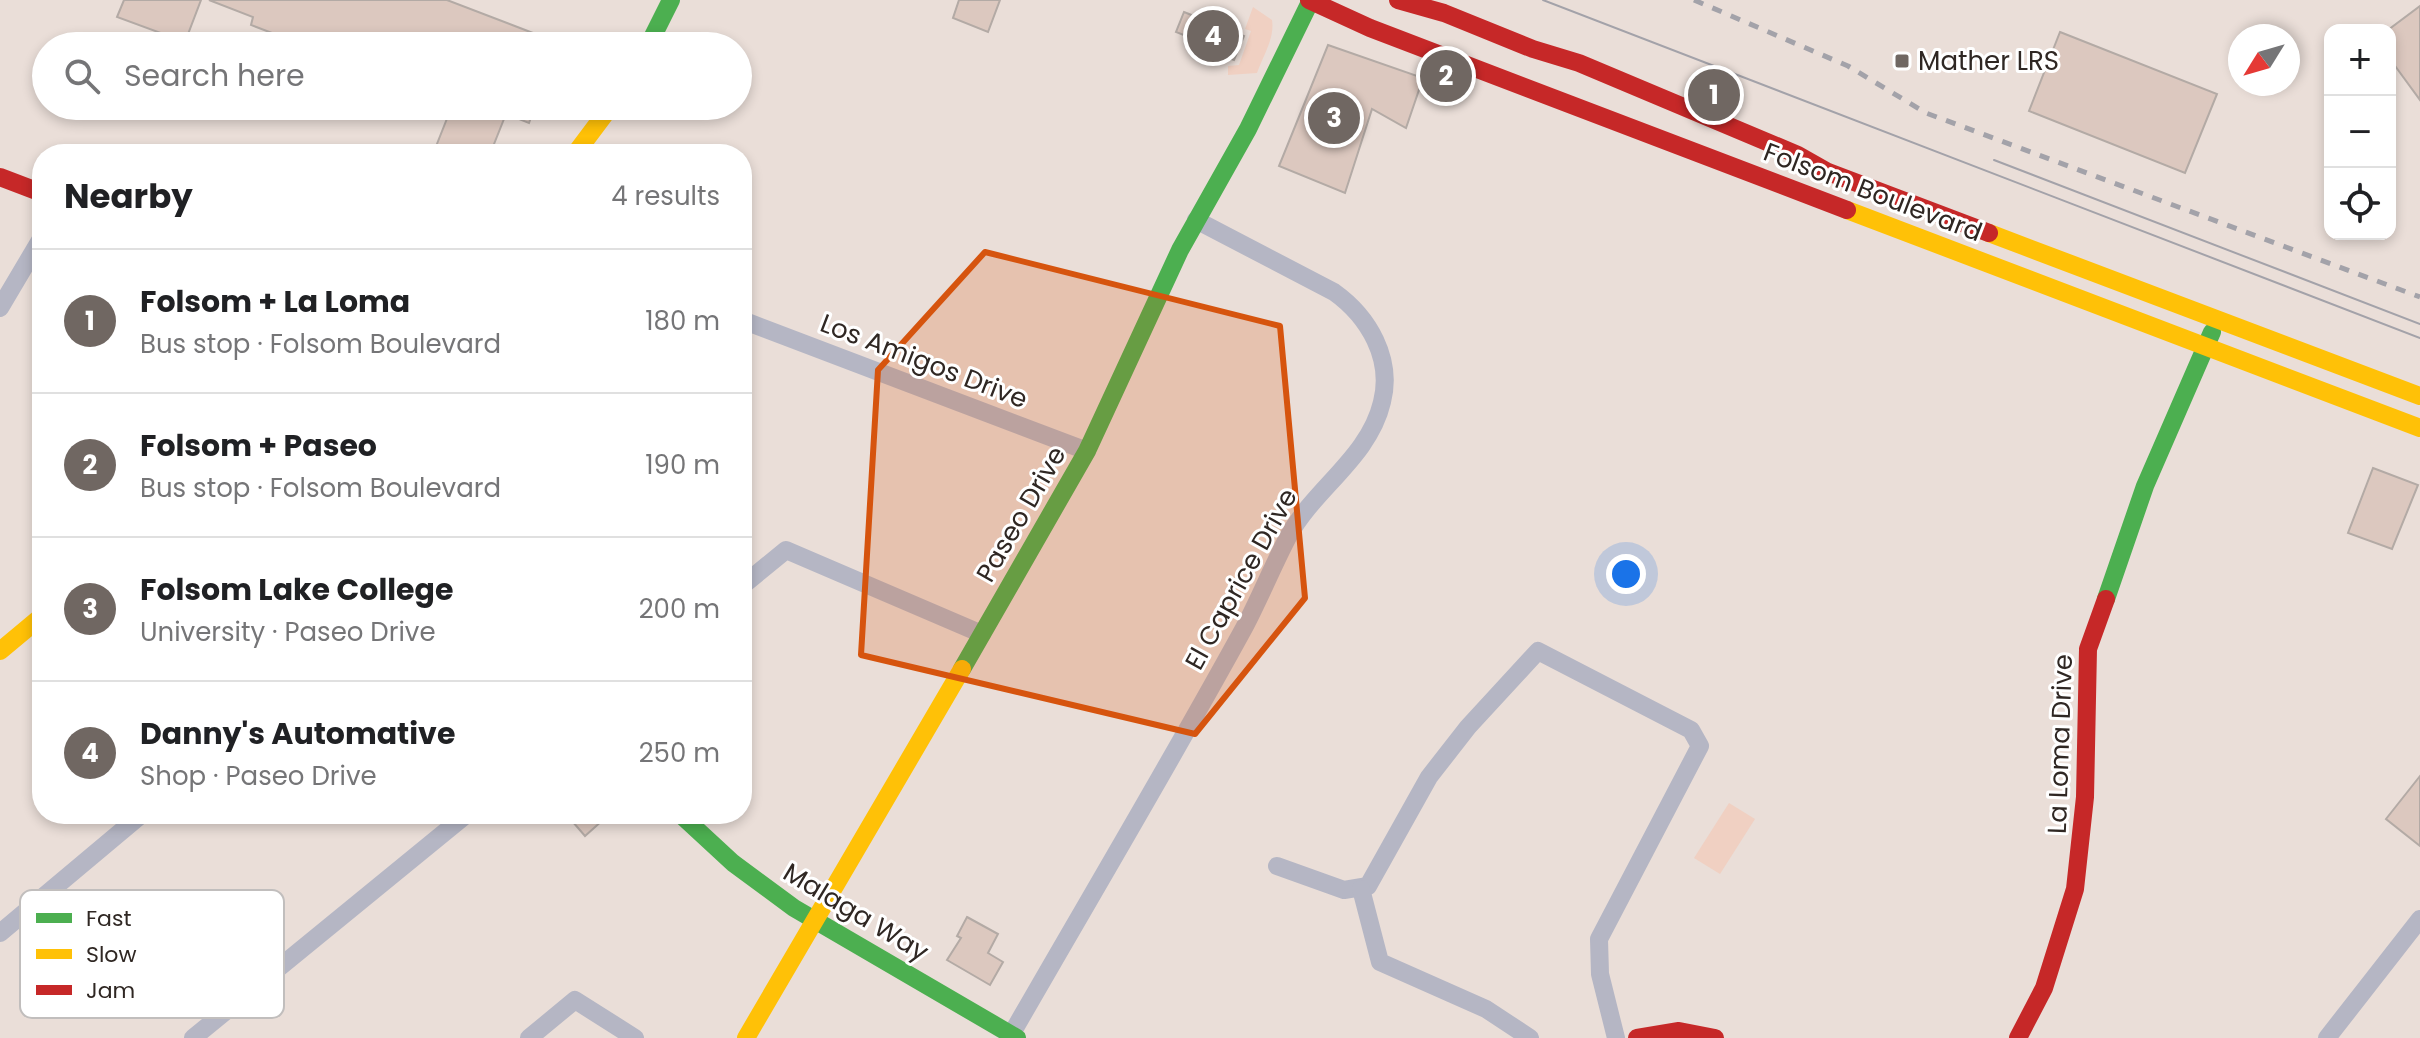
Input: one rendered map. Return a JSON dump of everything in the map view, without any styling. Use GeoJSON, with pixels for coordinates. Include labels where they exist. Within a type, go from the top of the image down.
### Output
{"type":"FeatureCollection","features":[{"type":"Feature","properties":{"kind":"street"},"geometry":{"type":"LineString","coordinates":[[655,32],[671,0]]}},
{"type":"Feature","properties":{"kind":"street","name":"Folsom Boulevard"},"geometry":{"type":"LineString","coordinates":[[1310,0],[1370,28],[2420,428]]}},
{"type":"Feature","properties":{"kind":"street","name":"Paseo Drive"},"geometry":{"type":"LineString","coordinates":[[746,1038],[1087,451],[1158,295],[1248,129],[1310,0]]}},
{"type":"Feature","properties":{"kind":"street","name":"Folsom Boulevard"},"geometry":{"type":"LineString","coordinates":[[1398,0],[1431,3],[1543,55],[1594,69],[1798,155],[1828,172],[2420,396]]}},
{"type":"Feature","properties":{"kind":"street"},"geometry":{"type":"LineString","coordinates":[[582,144],[600,120]]}},
{"type":"Feature","properties":{"kind":"street"},"geometry":{"type":"LineString","coordinates":[[0,177],[32,189]]}},
{"type":"Feature","properties":{"kind":"street","name":"El Caprice Drive"},"geometry":{"type":"LineString","coordinates":[[1014,1036],[1245,625],[1289,535],[1322,488],[1368,439],[1382,403],[1380,352],[1370,329],[1354,308],[1334,292],[1196,220]]}},
{"type":"Feature","properties":{"kind":"street"},"geometry":{"type":"LineString","coordinates":[[0,308],[32,254]]}},
{"type":"Feature","properties":{"kind":"street","name":"La Loma Drive"},"geometry":{"type":"LineString","coordinates":[[2018,1038],[2044,988],[2075,889],[2085,797],[2088,649],[2145,486],[2217,320]]}},
{"type":"Feature","properties":{"kind":"street","name":"Los Amigos Drive"},"geometry":{"type":"LineString","coordinates":[[752,324],[1087,451]]}},
{"type":"Feature","properties":{"kind":"street"},"geometry":{"type":"LineString","coordinates":[[752,578],[786,550],[982,634]]}},
{"type":"Feature","properties":{"kind":"street"},"geometry":{"type":"LineString","coordinates":[[0,651],[32,624]]}},
{"type":"Feature","properties":{"kind":"street"},"geometry":{"type":"LineString","coordinates":[[1277,866],[1344,890],[1361,889],[1372,882],[1429,777],[1468,727],[1538,651],[1691,730],[1697,737],[1698,754],[1599,939],[1600,974],[1616,1038]]}},
{"type":"Feature","properties":{"kind":"street"},"geometry":{"type":"LineString","coordinates":[[51,890],[130,824]]}},
{"type":"Feature","properties":{"kind":"street"},"geometry":{"type":"LineString","coordinates":[[284,964],[455,824]]}},
{"type":"Feature","properties":{"kind":"street","name":"Malaga Way"},"geometry":{"type":"LineString","coordinates":[[691,824],[733,863],[816,922],[1014,1036]]}},
{"type":"Feature","properties":{"kind":"street"},"geometry":{"type":"LineString","coordinates":[[1361,889],[1380,962],[1486,1009],[1530,1038]]}},
{"type":"Feature","properties":{"kind":"street"},"geometry":{"type":"LineString","coordinates":[[0,933],[20,916]]}},
{"type":"Feature","properties":{"kind":"street"},"geometry":{"type":"LineString","coordinates":[[2327,1038],[2420,919]]}},
{"type":"Feature","properties":{"kind":"street"},"geometry":{"type":"LineString","coordinates":[[529,1038],[575,1000],[635,1038]]}},
{"type":"Feature","properties":{"kind":"street"},"geometry":{"type":"LineString","coordinates":[[193,1038],[217,1018]]}},
{"type":"Feature","properties":{"kind":"street"},"geometry":{"type":"LineString","coordinates":[[1637,1038],[1679,1031],[1715,1038]]}},
{"type":"Feature","properties":{"kind":"highlighted area"},"geometry":{"type":"Polygon","coordinates":[[[985,252],[1280,326],[1305,598],[1195,734],[861,655],[878,370],[985,252]]]}},
{"type":"Feature","properties":{"kind":"shaded area"},"geometry":{"type":"Polygon","coordinates":[[[1253,7],[1272,20],[1268,47],[1257,73],[1228,75],[1228,66],[1239,65],[1251,31],[1245,29],[1253,7]]]}},
{"type":"Feature","properties":{"kind":"shaded area"},"geometry":{"type":"Polygon","coordinates":[[[1729,803],[1755,819],[1720,874],[1694,858],[1729,803]]]}},
{"type":"Feature","properties":{"kind":"building"},"geometry":{"type":"Polygon","coordinates":[[[124,0],[201,0],[189,32],[158,32],[117,17],[124,0]]]}},
{"type":"Feature","properties":{"kind":"building"},"geometry":{"type":"Polygon","coordinates":[[[209,0],[447,0],[530,32],[269,32],[251,25],[253,17],[209,0]]]}},
{"type":"Feature","properties":{"kind":"building"},"geometry":{"type":"Polygon","coordinates":[[[959,0],[1000,0],[988,32],[953,18],[959,0]]]}},
{"type":"Feature","properties":{"kind":"building"},"geometry":{"type":"Polygon","coordinates":[[[2420,6],[2420,100],[2396,67],[2396,24],[2420,6]]]}},
{"type":"Feature","properties":{"kind":"building"},"geometry":{"type":"Polygon","coordinates":[[[1184,12],[1244,36],[1234,60],[1217,54],[1219,49],[1176,32],[1184,12]]]}},
{"type":"Feature","properties":{"kind":"building"},"geometry":{"type":"Polygon","coordinates":[[[2060,32],[2217,94],[2185,173],[2029,111],[2060,32]]]}},
{"type":"Feature","properties":{"kind":"building"},"geometry":{"type":"Polygon","coordinates":[[[1328,45],[1423,78],[1406,128],[1372,109],[1345,193],[1279,166],[1328,45]]]}},
{"type":"Feature","properties":{"kind":"building"},"geometry":{"type":"Polygon","coordinates":[[[446,120],[504,120],[494,144],[437,144],[446,120]]]}},
{"type":"Feature","properties":{"kind":"building"},"geometry":{"type":"Polygon","coordinates":[[[2373,468],[2418,485],[2392,549],[2348,533],[2373,468]]]}},
{"type":"Feature","properties":{"kind":"building"},"geometry":{"type":"Polygon","coordinates":[[[2420,776],[2420,846],[2386,819],[2420,776]]]}},
{"type":"Feature","properties":{"kind":"building"},"geometry":{"type":"Polygon","coordinates":[[[575,824],[598,824],[585,836],[575,824]]]}},
{"type":"Feature","properties":{"kind":"building"},"geometry":{"type":"Polygon","coordinates":[[[967,917],[998,934],[988,953],[1003,962],[990,985],[947,960],[961,938],[957,936],[967,917]]]}},
{"type":"Feature","properties":{"kind":"tram line"},"geometry":{"type":"LineString","coordinates":[[1543,0],[2420,338]]}},
{"type":"Feature","properties":{"kind":"tram line"},"geometry":{"type":"LineString","coordinates":[[1994,160],[2420,324]]}},
{"type":"Feature","properties":{"kind":"railway"},"geometry":{"type":"LineString","coordinates":[[1694,0],[1848,66],[1926,113],[2420,297]]}},
{"type":"Feature","properties":{"kind":"traffic: fast"},"geometry":{"type":"LineString","coordinates":[[655,32],[671,0]]}},
{"type":"Feature","properties":{"kind":"traffic: fast"},"geometry":{"type":"LineString","coordinates":[[962,669],[1087,451],[1180,250],[1248,129],[1311,0]]}},
{"type":"Feature","properties":{"kind":"traffic: fast"},"geometry":{"type":"LineString","coordinates":[[2106,599],[2145,486],[2212,332]]}},
{"type":"Feature","properties":{"kind":"traffic: fast"},"geometry":{"type":"LineString","coordinates":[[691,824],[733,863],[794,908],[1017,1038]]}},
{"type":"Feature","properties":{"kind":"traffic: slow"},"geometry":{"type":"LineString","coordinates":[[582,144],[600,120]]}},
{"type":"Feature","properties":{"kind":"traffic: slow"},"geometry":{"type":"LineString","coordinates":[[1847,210],[2420,428]]}},
{"type":"Feature","properties":{"kind":"traffic: slow"},"geometry":{"type":"LineString","coordinates":[[1989,233],[2420,396]]}},
{"type":"Feature","properties":{"kind":"traffic: slow"},"geometry":{"type":"LineString","coordinates":[[0,651],[32,624]]}},
{"type":"Feature","properties":{"kind":"traffic: slow"},"geometry":{"type":"LineString","coordinates":[[746,1038],[962,669]]}},
{"type":"Feature","properties":{"kind":"traffic: jam"},"geometry":{"type":"LineString","coordinates":[[1309,0],[1370,28],[1847,210]]}},
{"type":"Feature","properties":{"kind":"traffic: jam"},"geometry":{"type":"LineString","coordinates":[[1398,0],[1444,13],[1533,49],[1579,63],[1798,155],[1828,172],[1989,233]]}},
{"type":"Feature","properties":{"kind":"traffic: jam"},"geometry":{"type":"LineString","coordinates":[[0,177],[32,189]]}},
{"type":"Feature","properties":{"kind":"traffic: jam"},"geometry":{"type":"LineString","coordinates":[[2018,1038],[2044,988],[2075,889],[2085,797],[2088,649],[2106,599]]}},
{"type":"Feature","properties":{"kind":"traffic: jam"},"geometry":{"type":"LineString","coordinates":[[1637,1038],[1679,1031],[1715,1038]]}},
{"type":"Feature","properties":{"kind":"place","name":"Danny's Automative"},"geometry":{"type":"Point","coordinates":[1213,36]}},
{"type":"Feature","properties":{"kind":"place","name":"Mather LRS"},"geometry":{"type":"Point","coordinates":[1902,61]}},
{"type":"Feature","properties":{"kind":"place","name":"Folsom + Paseo"},"geometry":{"type":"Point","coordinates":[1446,76]}},
{"type":"Feature","properties":{"kind":"place","name":"Folsom + La Loma"},"geometry":{"type":"Point","coordinates":[1714,95]}},
{"type":"Feature","properties":{"kind":"place","name":"Folsom Lake College"},"geometry":{"type":"Point","coordinates":[1334,118]}}]}
